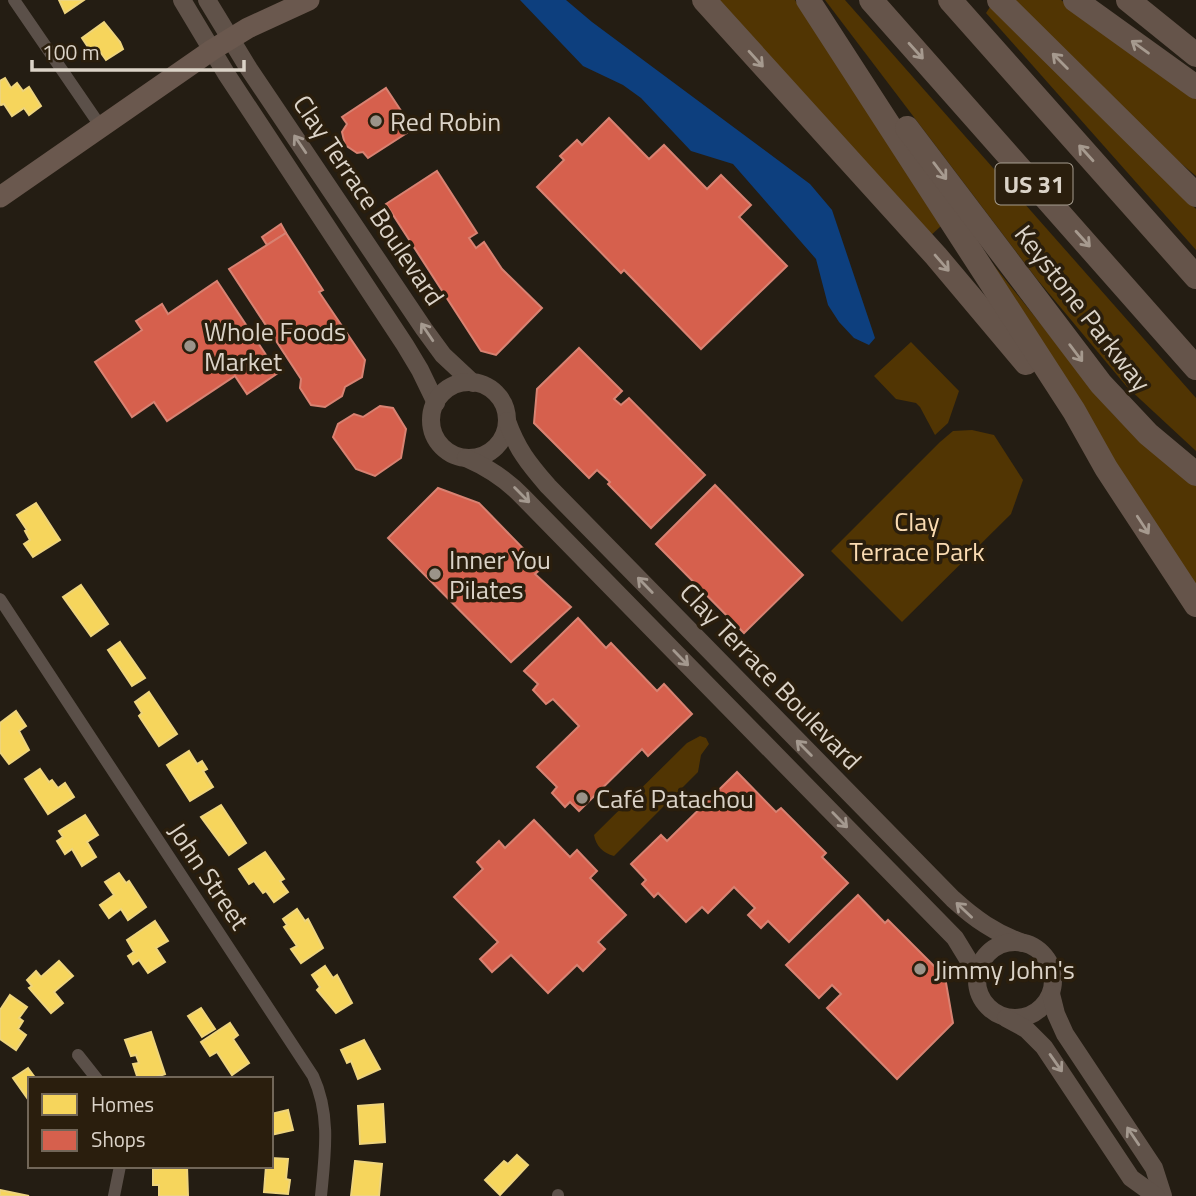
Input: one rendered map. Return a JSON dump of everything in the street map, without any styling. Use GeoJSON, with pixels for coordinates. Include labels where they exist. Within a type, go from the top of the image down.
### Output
{"type":"FeatureCollection","features":[{"type":"Feature","properties":{"kind":"highway"},"geometry":{"type":"LineString","coordinates":[[704,0],[970,295],[1106,468]]}},
{"type":"Feature","properties":{"kind":"highway"},"geometry":{"type":"LineString","coordinates":[[809,0],[1196,605]]}},
{"type":"Feature","properties":{"kind":"highway","name":"Keystone Parkway"},"geometry":{"type":"LineString","coordinates":[[809,0],[1085,365],[1140,426],[1196,474]]}},
{"type":"Feature","properties":{"kind":"highway","name":"US 31"},"geometry":{"type":"LineString","coordinates":[[871,0],[1196,368]]}},
{"type":"Feature","properties":{"kind":"highway","name":"US 31"},"geometry":{"type":"LineString","coordinates":[[950,0],[1196,277]]}},
{"type":"Feature","properties":{"kind":"highway"},"geometry":{"type":"LineString","coordinates":[[999,0],[1196,195]]}},
{"type":"Feature","properties":{"kind":"highway"},"geometry":{"type":"LineString","coordinates":[[1075,0],[1196,87]]}},
{"type":"Feature","properties":{"kind":"highway"},"geometry":{"type":"LineString","coordinates":[[1128,0],[1196,55]]}},
{"type":"Feature","properties":{"kind":"main road"},"geometry":{"type":"LineString","coordinates":[[240,34],[280,0]]}},
{"type":"Feature","properties":{"kind":"main road"},"geometry":{"type":"LineString","coordinates":[[0,197],[212,50],[309,0]]}},
{"type":"Feature","properties":{"kind":"street"},"geometry":{"type":"LineString","coordinates":[[14,0],[101,127]]}},
{"type":"Feature","properties":{"kind":"street","name":"Clay Terrace Boulevard"},"geometry":{"type":"LineString","coordinates":[[182,0],[405,345],[436,403]]}},
{"type":"Feature","properties":{"kind":"street","name":"Clay Terrace Boulevard"},"geometry":{"type":"LineString","coordinates":[[207,0],[240,34],[403,296],[443,355],[473,383]]}},
{"type":"Feature","properties":{"kind":"street"},"geometry":{"type":"LineString","coordinates":[[305,193],[322,196],[359,251],[403,296]]}},
{"type":"Feature","properties":{"kind":"street"},"geometry":{"type":"LineString","coordinates":[[464,383],[473,383],[498,394],[508,421],[498,445],[483,456],[466,458],[451,454],[435,436],[431,419],[436,403],[447,390],[464,383]]}},
{"type":"Feature","properties":{"kind":"street","name":"Clay Terrace Boulevard"},"geometry":{"type":"LineString","coordinates":[[508,421],[516,446],[548,486],[944,890],[975,919],[998,934],[1023,943]]}},
{"type":"Feature","properties":{"kind":"street","name":"Clay Terrace Boulevard"},"geometry":{"type":"LineString","coordinates":[[466,458],[498,475],[533,506],[955,938],[977,975]]}},
{"type":"Feature","properties":{"kind":"street","name":"John Street"},"geometry":{"type":"LineString","coordinates":[[0,599],[313,1076],[326,1123],[321,1196]]}},
{"type":"Feature","properties":{"kind":"street"},"geometry":{"type":"LineString","coordinates":[[1006,1018],[1025,1018],[1033,1014],[1047,1002],[1051,994],[1053,976],[1046,957],[1039,950],[1023,943],[1005,943],[989,951],[984,958],[977,975],[977,988],[985,1004],[991,1011],[1026,1029],[1044,1047],[1132,1178],[1156,1196]]}},
{"type":"Feature","properties":{"kind":"street"},"geometry":{"type":"LineString","coordinates":[[1051,994],[1065,1034],[1154,1168],[1163,1196]]}},
{"type":"Feature","properties":{"kind":"street"},"geometry":{"type":"LineString","coordinates":[[78,1055],[95,1077]]}},
{"type":"Feature","properties":{"kind":"street"},"geometry":{"type":"LineString","coordinates":[[114,1196],[120,1168]]}},
{"type":"Feature","properties":{"kind":"green space"},"geometry":{"type":"Polygon","coordinates":[[[717,0],[795,0],[941,226],[928,238],[717,0]]]}},
{"type":"Feature","properties":{"kind":"green space"},"geometry":{"type":"Polygon","coordinates":[[[825,0],[845,0],[1196,398],[1196,451],[1127,387],[1036,278],[825,0]]]}},
{"type":"Feature","properties":{"kind":"green space"},"geometry":{"type":"Polygon","coordinates":[[[1013,0],[1061,0],[1196,96],[1196,176],[1177,160],[1013,0]]]}},
{"type":"Feature","properties":{"kind":"green space"},"geometry":{"type":"Polygon","coordinates":[[[990,7],[1196,209],[1196,250],[986,13],[990,7]]]}},
{"type":"Feature","properties":{"kind":"green space"},"geometry":{"type":"Polygon","coordinates":[[[988,258],[1111,412],[1140,441],[1196,486],[1196,587],[1003,291],[988,258]]]}},
{"type":"Feature","properties":{"kind":"green space"},"geometry":{"type":"Polygon","coordinates":[[[911,342],[959,391],[948,423],[935,435],[916,403],[896,399],[874,376],[911,342]]]}},
{"type":"Feature","properties":{"kind":"green space","name":"Clay Terrace Park"},"geometry":{"type":"Polygon","coordinates":[[[972,430],[994,435],[1023,480],[1011,514],[902,622],[831,551],[940,442],[953,431],[972,430]]]}},
{"type":"Feature","properties":{"kind":"green space"},"geometry":{"type":"Polygon","coordinates":[[[700,736],[706,738],[709,744],[701,755],[698,772],[614,856],[603,851],[594,835],[687,743],[700,736]]]}},
{"type":"Feature","properties":{"kind":"water"},"geometry":{"type":"Polygon","coordinates":[[[520,0],[566,0],[810,184],[832,210],[875,338],[869,345],[854,338],[839,322],[828,305],[816,259],[733,164],[691,151],[641,98],[623,85],[583,66],[520,0]]]}},
{"type":"Feature","properties":{"kind":"building: Homes"},"geometry":{"type":"Polygon","coordinates":[[[59,0],[84,0],[65,13],[59,0]]]}},
{"type":"Feature","properties":{"kind":"building: Homes"},"geometry":{"type":"Polygon","coordinates":[[[104,22],[123,49],[106,60],[96,46],[90,50],[82,38],[104,22]]]}},
{"type":"Feature","properties":{"kind":"building: Homes"},"geometry":{"type":"Polygon","coordinates":[[[5,78],[11,88],[17,83],[23,91],[29,87],[41,106],[29,115],[24,108],[12,116],[4,104],[0,103],[0,81],[5,78]]]}},
{"type":"Feature","properties":{"kind":"building: Homes"},"geometry":{"type":"Polygon","coordinates":[[[36,503],[60,540],[33,557],[24,544],[30,540],[25,531],[27,530],[17,515],[36,503]]]}},
{"type":"Feature","properties":{"kind":"building: Homes"},"geometry":{"type":"Polygon","coordinates":[[[81,585],[108,624],[91,636],[63,597],[81,585]]]}},
{"type":"Feature","properties":{"kind":"building: Homes"},"geometry":{"type":"Polygon","coordinates":[[[120,642],[145,678],[132,686],[108,650],[120,642]]]}},
{"type":"Feature","properties":{"kind":"building: Homes"},"geometry":{"type":"Polygon","coordinates":[[[149,692],[177,734],[159,746],[139,716],[142,713],[135,702],[149,692]]]}},
{"type":"Feature","properties":{"kind":"building: Homes"},"geometry":{"type":"Polygon","coordinates":[[[16,711],[26,726],[19,731],[29,750],[9,764],[0,752],[0,723],[16,711]]]}},
{"type":"Feature","properties":{"kind":"building: Homes"},"geometry":{"type":"Polygon","coordinates":[[[189,751],[197,764],[202,761],[207,769],[203,771],[213,787],[190,801],[167,765],[189,751]]]}},
{"type":"Feature","properties":{"kind":"building: Homes"},"geometry":{"type":"Polygon","coordinates":[[[40,769],[49,782],[52,780],[58,788],[65,783],[74,797],[48,814],[25,779],[40,769]]]}},
{"type":"Feature","properties":{"kind":"building: Homes"},"geometry":{"type":"Polygon","coordinates":[[[221,805],[246,843],[229,855],[201,817],[221,805]]]}},
{"type":"Feature","properties":{"kind":"building: Homes"},"geometry":{"type":"Polygon","coordinates":[[[85,815],[98,835],[87,842],[96,857],[82,866],[72,849],[65,854],[57,841],[63,837],[59,831],[85,815]]]}},
{"type":"Feature","properties":{"kind":"building: Homes"},"geometry":{"type":"Polygon","coordinates":[[[265,852],[284,879],[280,881],[288,892],[274,902],[254,881],[249,884],[239,869],[265,852]]]}},
{"type":"Feature","properties":{"kind":"building: Homes"},"geometry":{"type":"Polygon","coordinates":[[[119,873],[126,883],[129,881],[146,907],[128,920],[121,909],[109,918],[100,905],[114,895],[105,882],[119,873]]]}},
{"type":"Feature","properties":{"kind":"building: Homes"},"geometry":{"type":"Polygon","coordinates":[[[297,909],[305,921],[308,919],[323,948],[301,963],[291,949],[297,946],[284,927],[287,925],[283,919],[297,909]]]}},
{"type":"Feature","properties":{"kind":"building: Homes"},"geometry":{"type":"Polygon","coordinates":[[[155,921],[168,941],[156,948],[165,962],[148,973],[139,960],[133,964],[128,956],[134,952],[127,940],[155,921]]]}},
{"type":"Feature","properties":{"kind":"building: Homes"},"geometry":{"type":"Polygon","coordinates":[[[59,961],[73,976],[54,992],[63,1003],[51,1013],[29,988],[32,986],[27,980],[36,971],[41,977],[59,961]]]}},
{"type":"Feature","properties":{"kind":"building: Homes"},"geometry":{"type":"Polygon","coordinates":[[[325,966],[333,978],[337,975],[352,1003],[336,1013],[317,990],[320,987],[312,975],[325,966]]]}},
{"type":"Feature","properties":{"kind":"building: Homes"},"geometry":{"type":"Polygon","coordinates":[[[10,995],[27,1007],[19,1018],[23,1021],[18,1029],[26,1035],[16,1050],[0,1039],[0,1010],[10,995]]]}},
{"type":"Feature","properties":{"kind":"building: Homes"},"geometry":{"type":"Polygon","coordinates":[[[201,1008],[215,1029],[202,1037],[188,1016],[201,1008]]]}},
{"type":"Feature","properties":{"kind":"building: Homes"},"geometry":{"type":"Polygon","coordinates":[[[230,1023],[238,1035],[233,1039],[249,1063],[232,1075],[217,1052],[210,1056],[201,1042],[230,1023]]]}},
{"type":"Feature","properties":{"kind":"building: Homes"},"geometry":{"type":"Polygon","coordinates":[[[151,1032],[165,1074],[137,1077],[133,1064],[139,1063],[136,1055],[131,1056],[125,1040],[151,1032]]]}},
{"type":"Feature","properties":{"kind":"building: Homes"},"geometry":{"type":"Polygon","coordinates":[[[364,1040],[380,1069],[358,1079],[351,1061],[347,1063],[341,1050],[364,1040]]]}},
{"type":"Feature","properties":{"kind":"building: Homes"},"geometry":{"type":"Polygon","coordinates":[[[28,1068],[35,1077],[28,1077],[28,1099],[13,1078],[28,1068]]]}},
{"type":"Feature","properties":{"kind":"building: Homes"},"geometry":{"type":"Polygon","coordinates":[[[383,1104],[385,1142],[360,1144],[358,1106],[383,1104]]]}},
{"type":"Feature","properties":{"kind":"building: Homes"},"geometry":{"type":"Polygon","coordinates":[[[288,1110],[293,1130],[273,1135],[273,1114],[288,1110]]]}},
{"type":"Feature","properties":{"kind":"building: Homes"},"geometry":{"type":"Polygon","coordinates":[[[517,1155],[528,1165],[500,1195],[485,1180],[504,1161],[508,1164],[517,1155]]]}},
{"type":"Feature","properties":{"kind":"building: Homes"},"geometry":{"type":"Polygon","coordinates":[[[273,1158],[288,1159],[288,1194],[264,1192],[266,1168],[273,1168],[273,1158]]]}},
{"type":"Feature","properties":{"kind":"building: Homes"},"geometry":{"type":"Polygon","coordinates":[[[355,1161],[382,1164],[379,1196],[351,1196],[355,1161]]]}},
{"type":"Feature","properties":{"kind":"building: Homes"},"geometry":{"type":"Polygon","coordinates":[[[187,1168],[188,1196],[159,1196],[159,1185],[153,1185],[153,1169],[187,1168]]]}},
{"type":"Feature","properties":{"kind":"building: Homes"},"geometry":{"type":"Polygon","coordinates":[[[0,1190],[29,1196],[0,1196],[0,1190]]]}},
{"type":"Feature","properties":{"kind":"building: Shops","name":"Red Robin"},"geometry":{"type":"Polygon","coordinates":[[[386,88],[413,129],[368,158],[363,152],[357,153],[345,145],[342,132],[347,124],[342,117],[386,88]]]}},
{"type":"Feature","properties":{"kind":"building: Shops"},"geometry":{"type":"Polygon","coordinates":[[[609,118],[649,159],[664,145],[707,189],[721,175],[751,205],[739,217],[787,266],[701,349],[624,270],[621,273],[537,187],[564,160],[560,156],[577,140],[582,145],[609,118]]]}},
{"type":"Feature","properties":{"kind":"building: Shops"},"geometry":{"type":"Polygon","coordinates":[[[437,171],[477,233],[469,238],[476,248],[484,242],[502,269],[542,308],[496,355],[481,351],[386,204],[437,171]]]}},
{"type":"Feature","properties":{"kind":"building: Shops"},"geometry":{"type":"Polygon","coordinates":[[[281,224],[286,233],[267,245],[262,237],[281,224]]]}},
{"type":"Feature","properties":{"kind":"building: Shops"},"geometry":{"type":"Polygon","coordinates":[[[286,233],[323,290],[319,292],[365,360],[362,377],[345,387],[342,396],[325,407],[311,405],[300,388],[301,379],[229,269],[286,233]]]}},
{"type":"Feature","properties":{"kind":"building: Shops","name":"Whole Foods Market"},"geometry":{"type":"Polygon","coordinates":[[[217,281],[278,373],[247,394],[235,376],[167,421],[154,402],[132,417],[95,362],[142,330],[136,321],[162,304],[168,314],[217,281]]]}},
{"type":"Feature","properties":{"kind":"building: Shops"},"geometry":{"type":"Polygon","coordinates":[[[579,348],[622,391],[614,399],[621,405],[629,398],[705,475],[651,528],[597,470],[589,478],[534,423],[537,389],[579,348]]]}},
{"type":"Feature","properties":{"kind":"building: Shops"},"geometry":{"type":"Polygon","coordinates":[[[380,406],[393,408],[406,429],[401,458],[375,476],[356,469],[333,437],[338,424],[354,414],[363,417],[380,406]]]}},
{"type":"Feature","properties":{"kind":"building: Shops"},"geometry":{"type":"Polygon","coordinates":[[[715,485],[803,575],[744,633],[656,544],[715,485]]]}},
{"type":"Feature","properties":{"kind":"building: Shops"},"geometry":{"type":"Polygon","coordinates":[[[438,488],[479,503],[542,568],[535,574],[571,607],[511,662],[388,538],[438,488]]]}},
{"type":"Feature","properties":{"kind":"building: Shops"},"geometry":{"type":"Polygon","coordinates":[[[578,618],[606,648],[611,643],[657,691],[664,684],[692,714],[648,756],[642,749],[579,811],[570,802],[565,807],[552,793],[557,787],[537,767],[579,726],[553,699],[546,704],[533,690],[538,684],[524,671],[578,618]]]}},
{"type":"Feature","properties":{"kind":"building: Shops"},"geometry":{"type":"Polygon","coordinates":[[[737,772],[776,812],[781,808],[826,853],[822,857],[848,883],[789,942],[768,921],[761,928],[748,915],[755,908],[734,887],[708,913],[702,907],[686,922],[658,893],[654,897],[642,884],[646,880],[631,864],[661,835],[667,841],[737,772]]]}},
{"type":"Feature","properties":{"kind":"building: Shops"},"geometry":{"type":"Polygon","coordinates":[[[534,820],[570,857],[577,850],[597,871],[590,878],[626,915],[598,942],[605,949],[583,971],[577,965],[548,993],[511,955],[492,972],[480,959],[498,942],[454,897],[483,869],[477,862],[499,841],[505,848],[534,820]]]}},
{"type":"Feature","properties":{"kind":"building: Shops"},"geometry":{"type":"Polygon","coordinates":[[[858,895],[885,923],[888,920],[945,977],[953,1023],[897,1079],[827,1008],[841,994],[832,985],[819,998],[786,965],[858,895]]]}},
{"type":"Feature","properties":{"kind":"place","name":"Red Robin"},"geometry":{"type":"Point","coordinates":[376,121]}},
{"type":"Feature","properties":{"kind":"place","name":"Whole Foods Market"},"geometry":{"type":"Point","coordinates":[190,346]}},
{"type":"Feature","properties":{"kind":"place","name":"Inner You Pilates"},"geometry":{"type":"Point","coordinates":[435,574]}},
{"type":"Feature","properties":{"kind":"place","name":"Café Patachou"},"geometry":{"type":"Point","coordinates":[582,798]}},
{"type":"Feature","properties":{"kind":"place","name":"Jimmy John's"},"geometry":{"type":"Point","coordinates":[920,969]}}]}
